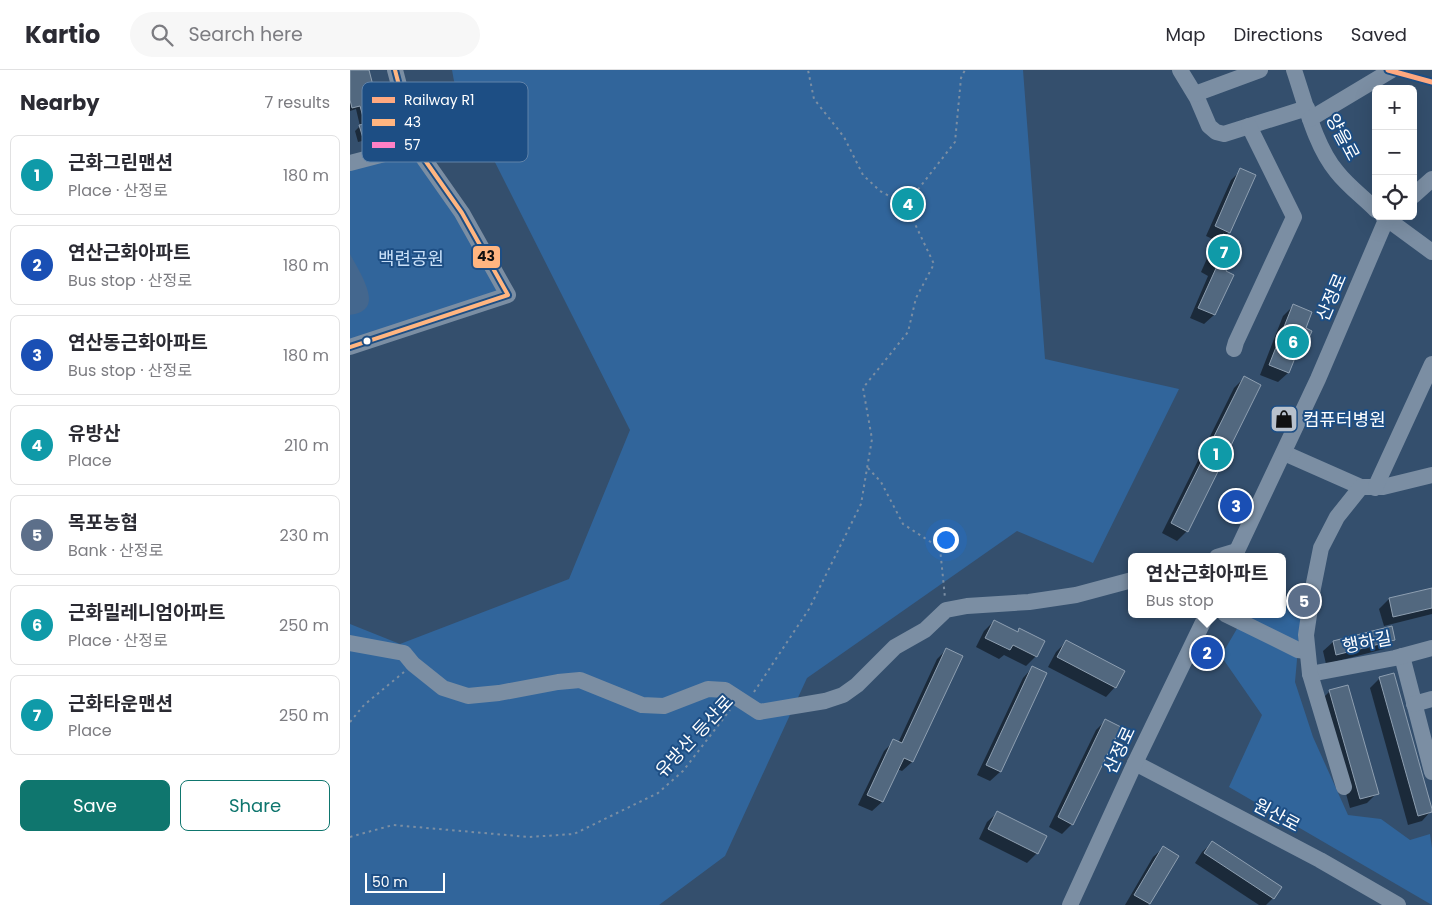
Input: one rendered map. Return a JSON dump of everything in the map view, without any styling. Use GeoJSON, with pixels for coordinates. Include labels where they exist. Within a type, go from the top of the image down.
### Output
{"type":"FeatureCollection","features":[{"type":"Feature","properties":{"kind":"street"},"geometry":{"type":"LineString","coordinates":[[1180,70],[1195,94],[1209,126],[1216,132],[1224,134],[1248,126],[1309,113],[1392,70]]}},
{"type":"Feature","properties":{"kind":"street"},"geometry":{"type":"LineString","coordinates":[[1195,94],[1260,70]]}},
{"type":"Feature","properties":{"kind":"street","name":"양을로"},"geometry":{"type":"LineString","coordinates":[[1294,70],[1324,152],[1337,172],[1372,204]]}},
{"type":"Feature","properties":{"kind":"street"},"geometry":{"type":"LineString","coordinates":[[1234,349],[1294,216],[1248,126]]}},
{"type":"Feature","properties":{"kind":"street"},"geometry":{"type":"LineString","coordinates":[[350,347],[508,295],[462,213],[426,162]]}},
{"type":"Feature","properties":{"kind":"street"},"geometry":{"type":"LineString","coordinates":[[1417,192],[1432,179]]}},
{"type":"Feature","properties":{"kind":"street","name":"산정로"},"geometry":{"type":"LineString","coordinates":[[1236,553],[1318,378],[1382,220]]}},
{"type":"Feature","properties":{"kind":"street","name":"양을로"},"geometry":{"type":"LineString","coordinates":[[1390,220],[1432,252]]}},
{"type":"Feature","properties":{"kind":"street"},"geometry":{"type":"LineString","coordinates":[[1344,787],[1310,674],[1306,652],[1309,611],[1322,548],[1337,517],[1368,488],[1432,364]]}},
{"type":"Feature","properties":{"kind":"street"},"geometry":{"type":"LineString","coordinates":[[1284,453],[1368,488],[1383,488],[1432,475]]}},
{"type":"Feature","properties":{"kind":"street"},"geometry":{"type":"LineString","coordinates":[[350,643],[404,652],[413,664],[443,688],[468,696],[499,694],[558,682],[580,680],[642,706],[664,706],[708,689],[726,690],[759,712],[825,701],[843,695],[857,685],[895,647],[925,630],[946,610],[967,606],[1029,602],[1076,595],[1128,581]]}},
{"type":"Feature","properties":{"kind":"street","name":"산정로"},"geometry":{"type":"LineString","coordinates":[[1070,905],[1135,763],[1205,618]]}},
{"type":"Feature","properties":{"kind":"street"},"geometry":{"type":"LineString","coordinates":[[1233,618],[1298,650],[1306,652]]}},
{"type":"Feature","properties":{"kind":"street","name":"행하길"},"geometry":{"type":"LineString","coordinates":[[1310,674],[1402,656],[1432,648]]}},
{"type":"Feature","properties":{"kind":"street"},"geometry":{"type":"LineString","coordinates":[[1402,656],[1414,704],[1429,750],[1432,772]]}},
{"type":"Feature","properties":{"kind":"street"},"geometry":{"type":"LineString","coordinates":[[1414,704],[1432,699]]}},
{"type":"Feature","properties":{"kind":"street","name":"원산로"},"geometry":{"type":"LineString","coordinates":[[1135,763],[1320,860],[1398,905]]}},
{"type":"Feature","properties":{"kind":"path"},"geometry":{"type":"LineString","coordinates":[[808,70],[814,99],[844,137],[863,175],[880,191],[906,204],[955,142],[961,78],[965,70]]}},
{"type":"Feature","properties":{"kind":"path","name":"유방산 등산로"},"geometry":{"type":"LineString","coordinates":[[350,837],[393,824],[529,837],[574,834],[658,793],[683,771],[730,711],[754,693],[809,609],[861,504],[872,439],[863,388],[908,332],[916,298],[934,264],[906,204]]}},
{"type":"Feature","properties":{"kind":"path"},"geometry":{"type":"LineString","coordinates":[[868,468],[881,482],[903,524],[940,548],[946,610]]}},
{"type":"Feature","properties":{"kind":"path"},"geometry":{"type":"LineString","coordinates":[[350,722],[364,705],[413,664]]}},
{"type":"Feature","properties":{"kind":"green space"},"geometry":{"type":"Polygon","coordinates":[[[452,70],[1023,70],[1045,359],[1179,389],[1093,563],[1017,531],[807,678],[725,856],[659,905],[350,905],[350,624],[400,644],[569,579],[630,430],[495,162],[528,162],[528,82],[454,81],[452,70]]]}},
{"type":"Feature","properties":{"kind":"green space","name":"백련공원"},"geometry":{"type":"Polygon","coordinates":[[[381,162],[425,162],[499,293],[350,341],[350,170],[381,162]]]}},
{"type":"Feature","properties":{"kind":"green space"},"geometry":{"type":"Polygon","coordinates":[[[1304,601],[1295,682],[1313,737],[1348,815],[1381,819],[1410,840],[1430,834],[1432,848],[1432,905],[1229,787],[1262,715],[1221,656],[1243,618],[1286,618],[1286,605],[1304,601]]]}},
{"type":"Feature","properties":{"kind":"shaded area"},"geometry":{"type":"Polygon","coordinates":[[[350,254],[365,282],[369,297],[365,309],[350,315],[350,254]]]}},
{"type":"Feature","properties":{"kind":"building"},"geometry":{"type":"Polygon","coordinates":[[[350,70],[369,70],[372,82],[362,82],[362,113],[360,106],[352,108],[350,100],[350,70]]]}},
{"type":"Feature","properties":{"kind":"building"},"geometry":{"type":"Polygon","coordinates":[[[1240,168],[1256,175],[1230,233],[1215,226],[1240,168]]]}},
{"type":"Feature","properties":{"kind":"building"},"geometry":{"type":"Polygon","coordinates":[[[1223,234],[1239,241],[1226,271],[1234,275],[1215,315],[1198,308],[1217,266],[1210,263],[1223,234]]]}},
{"type":"Feature","properties":{"kind":"building"},"geometry":{"type":"Polygon","coordinates":[[[1293,304],[1312,312],[1306,328],[1312,331],[1302,355],[1297,353],[1289,373],[1269,365],[1293,304]]]}},
{"type":"Feature","properties":{"kind":"building"},"geometry":{"type":"Polygon","coordinates":[[[1244,376],[1261,385],[1188,532],[1171,523],[1244,376]]]}},
{"type":"Feature","properties":{"kind":"building"},"geometry":{"type":"Polygon","coordinates":[[[1432,588],[1432,608],[1393,617],[1389,598],[1432,588]]]}},
{"type":"Feature","properties":{"kind":"building"},"geometry":{"type":"Polygon","coordinates":[[[994,620],[1018,632],[1019,628],[1045,641],[1037,657],[1013,645],[1010,650],[985,638],[994,620]]]}},
{"type":"Feature","properties":{"kind":"building"},"geometry":{"type":"Polygon","coordinates":[[[1392,626],[1395,640],[1336,655],[1333,641],[1392,626]]]}},
{"type":"Feature","properties":{"kind":"building"},"geometry":{"type":"Polygon","coordinates":[[[1066,640],[1125,671],[1116,688],[1057,657],[1066,640]]]}},
{"type":"Feature","properties":{"kind":"building"},"geometry":{"type":"Polygon","coordinates":[[[946,648],[963,656],[913,762],[904,758],[883,802],[867,795],[893,739],[902,743],[946,648]]]}},
{"type":"Feature","properties":{"kind":"building"},"geometry":{"type":"Polygon","coordinates":[[[1032,666],[1047,673],[1001,772],[986,765],[1032,666]]]}},
{"type":"Feature","properties":{"kind":"building"},"geometry":{"type":"Polygon","coordinates":[[[1394,673],[1432,809],[1432,812],[1418,816],[1379,677],[1394,673]]]}},
{"type":"Feature","properties":{"kind":"building"},"geometry":{"type":"Polygon","coordinates":[[[1348,685],[1379,794],[1360,799],[1329,690],[1348,685]]]}},
{"type":"Feature","properties":{"kind":"building"},"geometry":{"type":"Polygon","coordinates":[[[1105,719],[1121,727],[1073,825],[1058,817],[1105,719]]]}},
{"type":"Feature","properties":{"kind":"building"},"geometry":{"type":"Polygon","coordinates":[[[997,811],[1047,836],[1038,854],[988,829],[997,811]]]}},
{"type":"Feature","properties":{"kind":"building"},"geometry":{"type":"Polygon","coordinates":[[[1212,841],[1282,887],[1274,899],[1204,853],[1212,841]]]}},
{"type":"Feature","properties":{"kind":"building"},"geometry":{"type":"Polygon","coordinates":[[[1163,846],[1179,856],[1150,904],[1134,895],[1163,846]]]}},
{"type":"Feature","properties":{"kind":"rail line","name":"R1"},"geometry":{"type":"LineString","coordinates":[[1388,70],[1432,82]]}},
{"type":"Feature","properties":{"kind":"transit line","name":"43"},"geometry":{"type":"LineString","coordinates":[[395,70],[398,82]]}},
{"type":"Feature","properties":{"kind":"transit line","name":"43"},"geometry":{"type":"LineString","coordinates":[[350,347],[508,295],[462,213],[426,162]]}},
{"type":"Feature","properties":{"kind":"place","name":"유방산"},"geometry":{"type":"Point","coordinates":[908,204]}},
{"type":"Feature","properties":{"kind":"place","name":"근화타운맨션"},"geometry":{"type":"Point","coordinates":[1224,252]}},
{"type":"Feature","properties":{"kind":"place","name":"근화밀레니엄아파트"},"geometry":{"type":"Point","coordinates":[1293,342]}},
{"type":"Feature","properties":{"kind":"place","name":"컴퓨터병원"},"geometry":{"type":"Point","coordinates":[1284,419]}},
{"type":"Feature","properties":{"kind":"place","name":"근화그린맨션"},"geometry":{"type":"Point","coordinates":[1216,454]}},
{"type":"Feature","properties":{"kind":"place","name":"연산동근화아파트"},"geometry":{"type":"Point","coordinates":[1236,506]}},
{"type":"Feature","properties":{"kind":"place","name":"목포농협"},"geometry":{"type":"Point","coordinates":[1304,601]}},
{"type":"Feature","properties":{"kind":"place","name":"연산근화아파트"},"geometry":{"type":"Point","coordinates":[1207,653]}}]}
